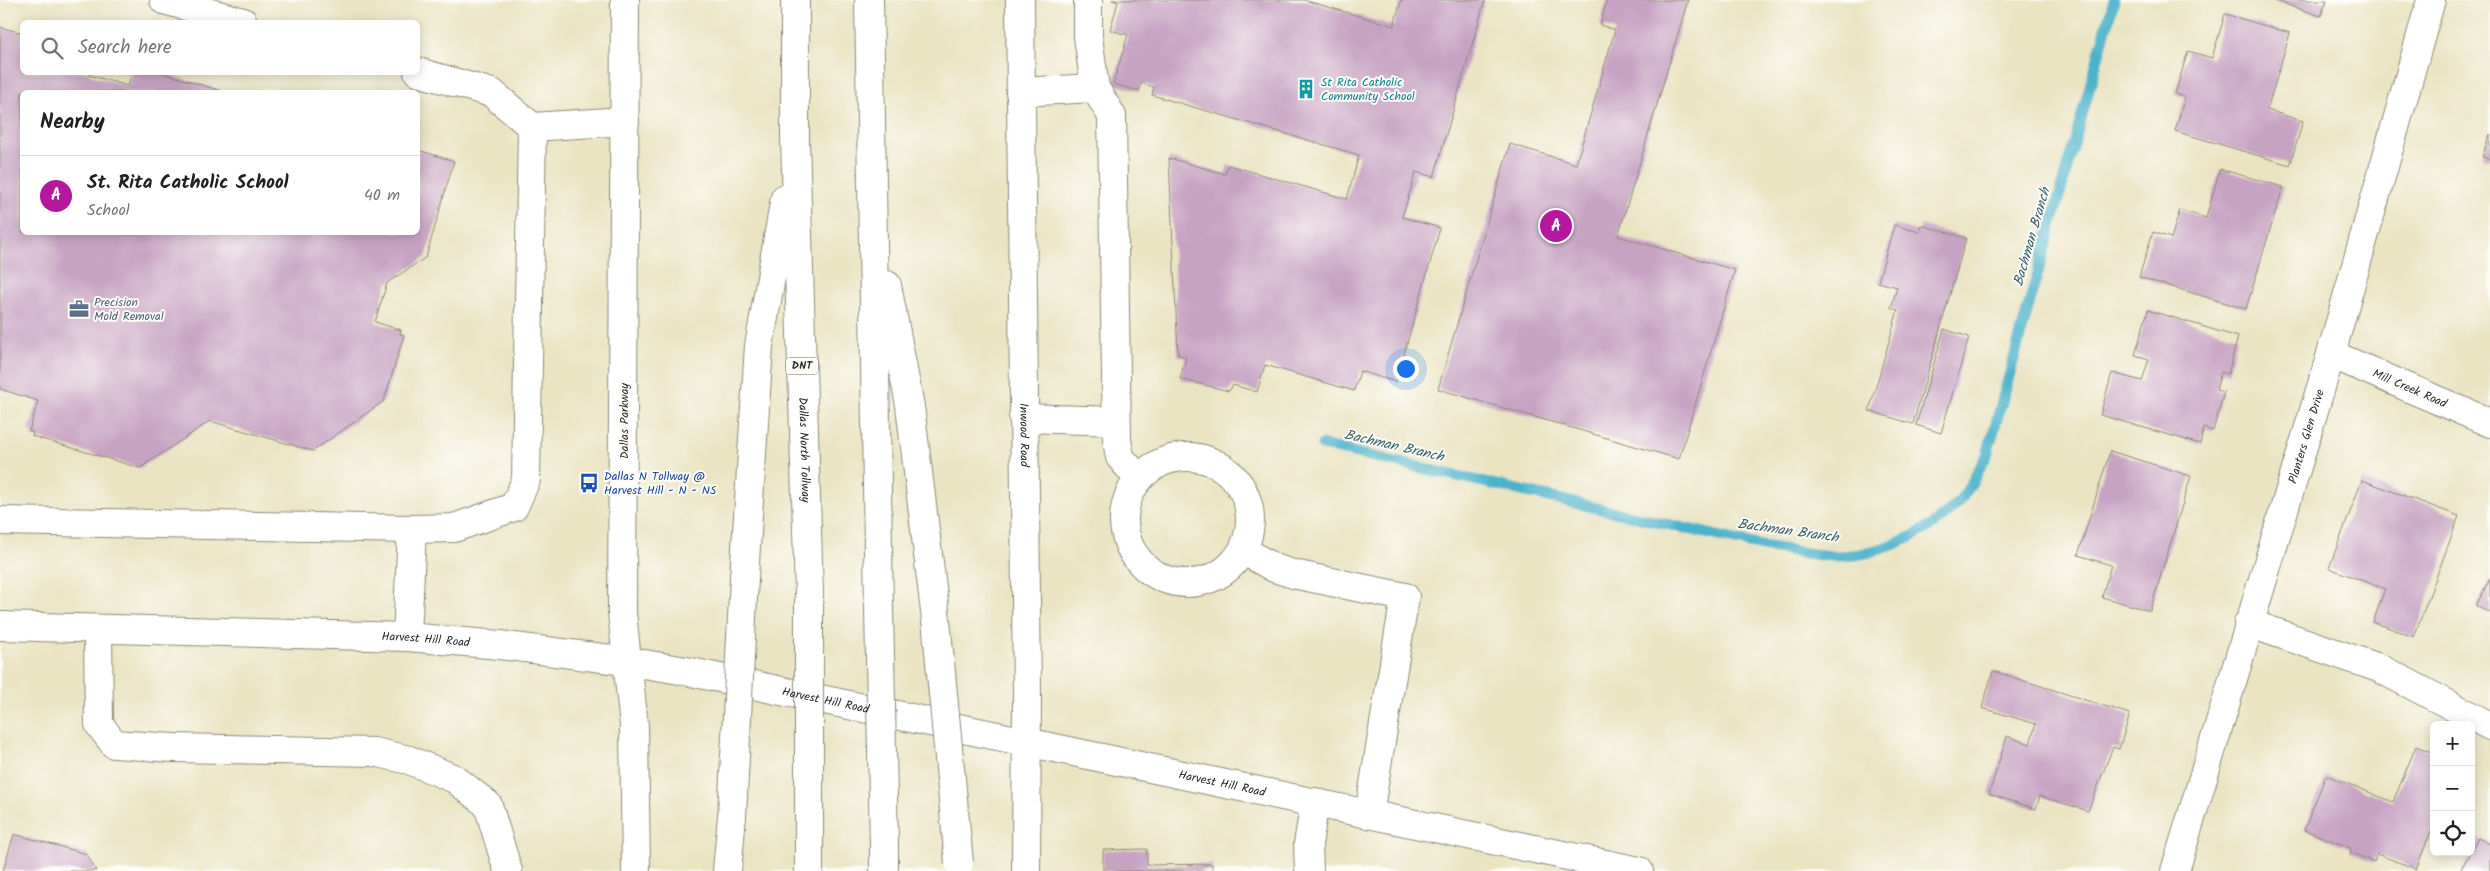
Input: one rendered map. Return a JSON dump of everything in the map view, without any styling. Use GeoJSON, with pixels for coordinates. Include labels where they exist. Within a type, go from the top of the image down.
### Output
{"type":"FeatureCollection","features":[{"type":"Feature","properties":{"kind":"main road"},"geometry":{"type":"LineString","coordinates":[[164,0],[236,20]]}},
{"type":"Feature","properties":{"kind":"main road","name":"Dallas Parkway"},"geometry":{"type":"LineString","coordinates":[[625,0],[622,613],[634,726],[636,871]]}},
{"type":"Feature","properties":{"kind":"main road","name":"Dallas North Tollway"},"geometry":{"type":"LineString","coordinates":[[795,0],[795,140],[809,594],[810,871]]}},
{"type":"Feature","properties":{"kind":"main road"},"geometry":{"type":"LineString","coordinates":[[869,0],[884,858]]}},
{"type":"Feature","properties":{"kind":"main road","name":"Inwood Road"},"geometry":{"type":"LineString","coordinates":[[1020,0],[1026,871]]}},
{"type":"Feature","properties":{"kind":"main road"},"geometry":{"type":"LineString","coordinates":[[1088,0],[1088,36],[1095,88],[1112,116],[1116,421],[1120,457],[1138,478]]}},
{"type":"Feature","properties":{"kind":"main road","name":"Planters Glen Drive"},"geometry":{"type":"LineString","coordinates":[[2175,871],[2330,354],[2431,0]]}},
{"type":"Feature","properties":{"kind":"main road"},"geometry":{"type":"LineString","coordinates":[[420,73],[492,93],[532,127],[625,121]]}},
{"type":"Feature","properties":{"kind":"main road"},"geometry":{"type":"LineString","coordinates":[[1020,92],[1095,88]]}},
{"type":"Feature","properties":{"kind":"main road"},"geometry":{"type":"LineString","coordinates":[[0,521],[412,529],[454,528],[514,506],[526,480],[532,127]]}},
{"type":"Feature","properties":{"kind":"main road"},"geometry":{"type":"LineString","coordinates":[[727,871],[732,816],[744,578],[759,346],[795,140]]}},
{"type":"Feature","properties":{"kind":"main road"},"geometry":{"type":"LineString","coordinates":[[873,207],[910,406],[936,620],[959,867]]}},
{"type":"Feature","properties":{"kind":"main road","name":"Mill Creek Road"},"geometry":{"type":"LineString","coordinates":[[2330,354],[2490,423]]}},
{"type":"Feature","properties":{"kind":"main road"},"geometry":{"type":"LineString","coordinates":[[1023,418],[1116,421]]}},
{"type":"Feature","properties":{"kind":"main road"},"geometry":{"type":"LineString","coordinates":[[1176,456],[1199,457],[1218,464],[1234,476],[1245,493],[1251,512],[1250,532],[1243,550],[1231,566],[1214,577],[1195,583],[1175,582],[1154,575],[1137,560],[1127,541],[1123,519],[1127,497],[1138,478],[1156,464],[1176,456]]}},
{"type":"Feature","properties":{"kind":"main road"},"geometry":{"type":"LineString","coordinates":[[407,637],[412,529]]}},
{"type":"Feature","properties":{"kind":"main road"},"geometry":{"type":"LineString","coordinates":[[1243,550],[1274,568],[1292,574],[1405,596],[1369,814]]}},
{"type":"Feature","properties":{"kind":"main road"},"geometry":{"type":"LineString","coordinates":[[2248,623],[2379,668],[2490,726]]}},
{"type":"Feature","properties":{"kind":"main road","name":"Harvest Hill Road"},"geometry":{"type":"LineString","coordinates":[[0,626],[407,637],[500,645],[626,661],[1316,802],[1569,864],[1639,871]]}},
{"type":"Feature","properties":{"kind":"main road"},"geometry":{"type":"LineString","coordinates":[[98,629],[99,724],[114,744],[174,748],[374,752],[409,760],[455,779],[488,805],[508,871]]}},
{"type":"Feature","properties":{"kind":"main road"},"geometry":{"type":"LineString","coordinates":[[1308,871],[1308,844],[1316,802]]}},
{"type":"Feature","properties":{"kind":"building"},"geometry":{"type":"Polygon","coordinates":[[[1112,0],[1304,0],[1394,26],[1401,0],[1485,0],[1434,177],[1416,172],[1402,217],[1440,228],[1396,382],[1360,371],[1354,391],[1265,365],[1257,392],[1233,385],[1229,391],[1180,379],[1186,357],[1178,355],[1169,158],[1225,174],[1228,165],[1347,199],[1359,155],[1152,95],[1154,87],[1141,83],[1139,91],[1113,84],[1128,35],[1110,30],[1118,2],[1112,0]]]}},
{"type":"Feature","properties":{"kind":"building"},"geometry":{"type":"Polygon","coordinates":[[[1607,0],[1688,0],[1618,236],[1735,270],[1679,459],[1438,389],[1510,144],[1576,164],[1615,30],[1600,25],[1607,0]]]}},
{"type":"Feature","properties":{"kind":"building"},"geometry":{"type":"Polygon","coordinates":[[[2272,0],[2327,0],[2321,16],[2272,0]]]}},
{"type":"Feature","properties":{"kind":"building"},"geometry":{"type":"Polygon","coordinates":[[[2225,14],[2290,33],[2267,110],[2303,121],[2290,165],[2175,131],[2185,97],[2175,94],[2188,51],[2212,58],[2225,14]]]}},
{"type":"Feature","properties":{"kind":"building"},"geometry":{"type":"Polygon","coordinates":[[[0,27],[20,32],[20,75],[89,75],[128,86],[131,75],[170,75],[218,90],[20,90],[20,235],[420,235],[420,151],[454,161],[426,257],[387,283],[375,322],[401,330],[400,334],[404,335],[384,401],[313,451],[210,421],[140,468],[32,436],[33,432],[29,431],[38,401],[0,389],[0,27]]]}},
{"type":"Feature","properties":{"kind":"building"},"geometry":{"type":"Polygon","coordinates":[[[2490,134],[2490,159],[2482,157],[2490,134]]]}},
{"type":"Feature","properties":{"kind":"building"},"geometry":{"type":"Polygon","coordinates":[[[2220,169],[2283,187],[2246,309],[2139,277],[2153,232],[2171,238],[2180,210],[2206,218],[2220,169]]]}},
{"type":"Feature","properties":{"kind":"building"},"geometry":{"type":"Polygon","coordinates":[[[1894,225],[1919,232],[1921,225],[1966,238],[1913,424],[1869,411],[1898,310],[1891,308],[1897,287],[1878,282],[1894,225]]]}},
{"type":"Feature","properties":{"kind":"building"},"geometry":{"type":"Polygon","coordinates":[[[2148,310],[2238,337],[2228,374],[2221,372],[2216,390],[2224,392],[2213,431],[2204,428],[2200,444],[2100,415],[2112,373],[2142,381],[2149,359],[2135,355],[2148,310]]]}},
{"type":"Feature","properties":{"kind":"building"},"geometry":{"type":"Polygon","coordinates":[[[1944,329],[1969,337],[1941,433],[1916,425],[1944,329]]]}},
{"type":"Feature","properties":{"kind":"building"},"geometry":{"type":"Polygon","coordinates":[[[2110,451],[2191,476],[2150,611],[2102,597],[2111,565],[2078,555],[2110,451]]]}},
{"type":"Feature","properties":{"kind":"building"},"geometry":{"type":"Polygon","coordinates":[[[2362,480],[2459,516],[2414,637],[2373,622],[2385,589],[2329,568],[2362,480]]]}},
{"type":"Feature","properties":{"kind":"building"},"geometry":{"type":"Polygon","coordinates":[[[2490,578],[2490,613],[2476,606],[2490,578]]]}},
{"type":"Feature","properties":{"kind":"building"},"geometry":{"type":"Polygon","coordinates":[[[1993,671],[2130,714],[2119,749],[2113,747],[2088,811],[2040,796],[2036,809],[1989,794],[2007,736],[2030,744],[2036,724],[1982,708],[1993,671]]]}},
{"type":"Feature","properties":{"kind":"building"},"geometry":{"type":"Polygon","coordinates":[[[2416,746],[2430,751],[2430,834],[2416,869],[2377,854],[2374,862],[2350,852],[2351,848],[2304,830],[2326,775],[2393,802],[2416,746]]]}},
{"type":"Feature","properties":{"kind":"building"},"geometry":{"type":"Polygon","coordinates":[[[14,834],[87,854],[96,871],[3,871],[14,834]]]}},
{"type":"Feature","properties":{"kind":"building"},"geometry":{"type":"Polygon","coordinates":[[[2478,838],[2490,844],[2490,871],[2460,871],[2468,856],[2475,856],[2475,844],[2478,838]]]}},
{"type":"Feature","properties":{"kind":"building"},"geometry":{"type":"Polygon","coordinates":[[[1147,849],[1147,865],[1212,864],[1212,871],[1103,871],[1103,850],[1147,849]]]}},
{"type":"Feature","properties":{"kind":"waterway","name":"Bachman Branch"},"geometry":{"type":"LineString","coordinates":[[1322,445],[1762,546],[1807,553],[1834,556],[1867,552],[1902,541],[1919,533],[1948,513],[1959,501],[1971,485],[1987,455],[2114,0]]}},
{"type":"Feature","properties":{"kind":"place","name":"St Rita Catholic Community School"},"geometry":{"type":"Point","coordinates":[1306,89]}},
{"type":"Feature","properties":{"kind":"place","name":"St. Rita Catholic School"},"geometry":{"type":"Point","coordinates":[1556,226]}},
{"type":"Feature","properties":{"kind":"place","name":"Precision Mold Removal"},"geometry":{"type":"Point","coordinates":[79,309]}},
{"type":"Feature","properties":{"kind":"place","name":"Dallas N Tollway @ Harvest Hill - N - NS"},"geometry":{"type":"Point","coordinates":[589,483]}}]}
